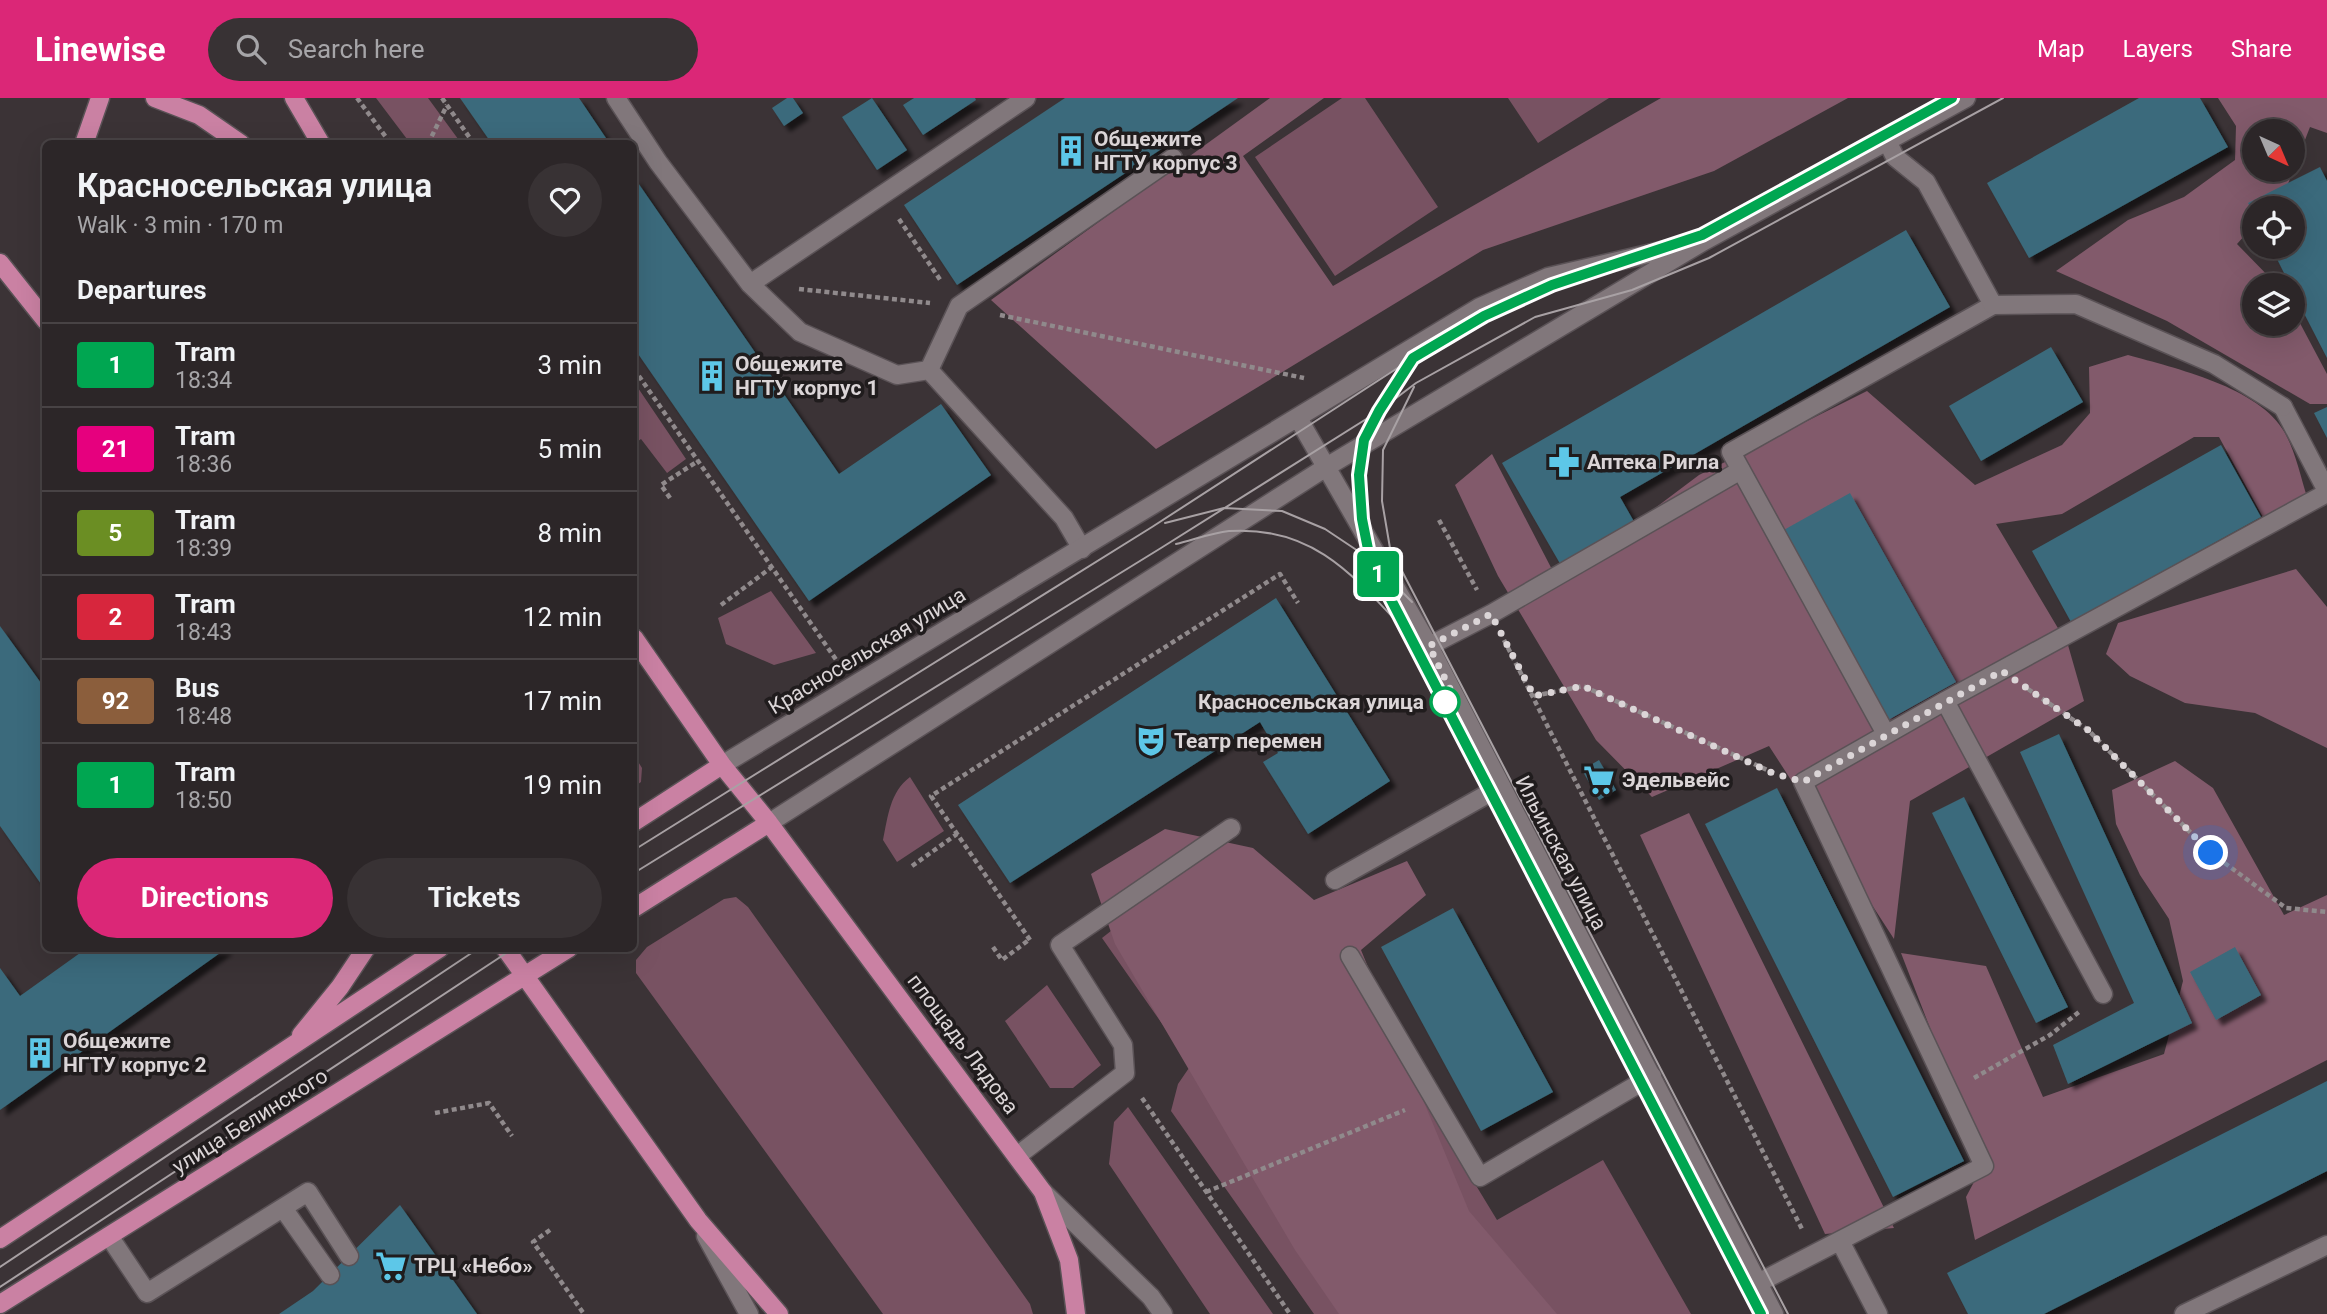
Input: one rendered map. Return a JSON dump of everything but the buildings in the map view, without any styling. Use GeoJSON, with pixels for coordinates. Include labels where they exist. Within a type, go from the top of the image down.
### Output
{"type":"FeatureCollection","features":[{"type":"Feature","properties":{"kind":"main road"},"geometry":{"type":"LineString","coordinates":[[85,140],[100,98]]}},
{"type":"Feature","properties":{"kind":"main road"},"geometry":{"type":"LineString","coordinates":[[155,98],[199,115],[235,140]]}},
{"type":"Feature","properties":{"kind":"main road"},"geometry":{"type":"LineString","coordinates":[[294,98],[319,140]]}},
{"type":"Feature","properties":{"kind":"main road"},"geometry":{"type":"LineString","coordinates":[[0,263],[42,316]]}},
{"type":"Feature","properties":{"kind":"main road","name":"площадь Лядова"},"geometry":{"type":"LineString","coordinates":[[637,642],[722,765],[769,823],[1043,1192],[1069,1260],[1076,1314]]}},
{"type":"Feature","properties":{"kind":"main road"},"geometry":{"type":"LineString","coordinates":[[637,820],[722,765]]}},
{"type":"Feature","properties":{"kind":"main road"},"geometry":{"type":"LineString","coordinates":[[637,906],[769,823]]}},
{"type":"Feature","properties":{"kind":"main road"},"geometry":{"type":"LineString","coordinates":[[290,1049],[340,987],[363,952]]}},
{"type":"Feature","properties":{"kind":"main road","name":"улица Белинского"},"geometry":{"type":"LineString","coordinates":[[0,1239],[434,952]]}},
{"type":"Feature","properties":{"kind":"main road"},"geometry":{"type":"LineString","coordinates":[[508,952],[698,1220],[779,1314]]}},
{"type":"Feature","properties":{"kind":"main road"},"geometry":{"type":"LineString","coordinates":[[525,976],[563,952]]}},
{"type":"Feature","properties":{"kind":"main road","name":"улица Белинского"},"geometry":{"type":"LineString","coordinates":[[0,1304],[525,976]]}},
{"type":"Feature","properties":{"kind":"street"},"geometry":{"type":"LineString","coordinates":[[616,98],[658,162],[750,284],[800,332],[897,375],[929,370]]}},
{"type":"Feature","properties":{"kind":"street"},"geometry":{"type":"LineString","coordinates":[[750,284],[1026,98]]}},
{"type":"Feature","properties":{"kind":"street","name":"Красносельская улица"},"geometry":{"type":"LineString","coordinates":[[769,823],[1328,466],[1704,241],[1966,98]]}},
{"type":"Feature","properties":{"kind":"street"},"geometry":{"type":"LineString","coordinates":[[1888,141],[1895,156],[1926,182],[1993,304]]}},
{"type":"Feature","properties":{"kind":"street"},"geometry":{"type":"LineString","coordinates":[[929,370],[959,306],[1173,158]]}},
{"type":"Feature","properties":{"kind":"street","name":"Красносельская улица"},"geometry":{"type":"LineString","coordinates":[[722,765],[1480,307],[1548,276],[1704,241]]}},
{"type":"Feature","properties":{"kind":"street"},"geometry":{"type":"LineString","coordinates":[[1758,1283],[1984,1166],[1803,782],[1885,734],[2327,492],[2283,407],[2214,365],[2076,304],[1993,304],[1731,452],[1885,734]]}},
{"type":"Feature","properties":{"kind":"street"},"geometry":{"type":"LineString","coordinates":[[929,370],[1064,518],[1082,549]]}},
{"type":"Feature","properties":{"kind":"street","name":"Ильинская улица"},"geometry":{"type":"LineString","coordinates":[[1298,418],[1429,646],[1774,1314]]}},
{"type":"Feature","properties":{"kind":"street"},"geometry":{"type":"LineString","coordinates":[[1429,646],[1491,614],[1741,470]]}},
{"type":"Feature","properties":{"kind":"street"},"geometry":{"type":"LineString","coordinates":[[1945,701],[2103,994]]}},
{"type":"Feature","properties":{"kind":"street"},"geometry":{"type":"LineString","coordinates":[[1335,880],[1500,787]]}},
{"type":"Feature","properties":{"kind":"street"},"geometry":{"type":"LineString","coordinates":[[1017,1156],[1125,1073],[1123,1045],[1060,945],[1231,828]]}},
{"type":"Feature","properties":{"kind":"street"},"geometry":{"type":"LineString","coordinates":[[1350,956],[1480,1177],[1652,1076]]}},
{"type":"Feature","properties":{"kind":"street"},"geometry":{"type":"LineString","coordinates":[[109,1236],[147,1293],[308,1192],[349,1256]]}},
{"type":"Feature","properties":{"kind":"street"},"geometry":{"type":"LineString","coordinates":[[1043,1192],[1151,1297],[1163,1314]]}},
{"type":"Feature","properties":{"kind":"street"},"geometry":{"type":"LineString","coordinates":[[284,1208],[330,1275]]}},
{"type":"Feature","properties":{"kind":"street"},"geometry":{"type":"LineString","coordinates":[[698,1220],[749,1314]]}},
{"type":"Feature","properties":{"kind":"street"},"geometry":{"type":"LineString","coordinates":[[1840,1241],[1878,1314]]}},
{"type":"Feature","properties":{"kind":"street"},"geometry":{"type":"LineString","coordinates":[[2184,1314],[2327,1245]]}},
{"type":"Feature","properties":{"kind":"path"},"geometry":{"type":"LineString","coordinates":[[357,98],[388,140]]}},
{"type":"Feature","properties":{"kind":"path"},"geometry":{"type":"LineString","coordinates":[[442,98],[471,140]]}},
{"type":"Feature","properties":{"kind":"path"},"geometry":{"type":"LineString","coordinates":[[430,140],[447,105]]}},
{"type":"Feature","properties":{"kind":"path"},"geometry":{"type":"LineString","coordinates":[[883,195],[959,306]]}},
{"type":"Feature","properties":{"kind":"path"},"geometry":{"type":"LineString","coordinates":[[750,284],[959,306],[1314,379]]}},
{"type":"Feature","properties":{"kind":"path"},"geometry":{"type":"LineString","coordinates":[[637,373],[842,667]]}},
{"type":"Feature","properties":{"kind":"path"},"geometry":{"type":"LineString","coordinates":[[670,498],[662,485],[698,461]]}},
{"type":"Feature","properties":{"kind":"path"},"geometry":{"type":"LineString","coordinates":[[1439,520],[1534,696],[1814,1253]]}},
{"type":"Feature","properties":{"kind":"path"},"geometry":{"type":"LineString","coordinates":[[721,605],[772,567]]}},
{"type":"Feature","properties":{"kind":"path"},"geometry":{"type":"LineString","coordinates":[[1038,951],[931,796],[1280,573],[1298,603]]}},
{"type":"Feature","properties":{"kind":"path"},"geometry":{"type":"LineString","coordinates":[[2002,671],[2088,730],[2211,853],[2286,908],[2327,912]]}},
{"type":"Feature","properties":{"kind":"path"},"geometry":{"type":"LineString","coordinates":[[1534,696],[1583,686],[1770,772],[1803,782]]}},
{"type":"Feature","properties":{"kind":"path"},"geometry":{"type":"LineString","coordinates":[[912,866],[957,834]]}},
{"type":"Feature","properties":{"kind":"path"},"geometry":{"type":"LineString","coordinates":[[993,947],[1002,960],[1030,939]]}},
{"type":"Feature","properties":{"kind":"path"},"geometry":{"type":"LineString","coordinates":[[1950,1093],[2049,1035],[2103,994]]}},
{"type":"Feature","properties":{"kind":"path"},"geometry":{"type":"LineString","coordinates":[[1125,1073],[1290,1314]]}},
{"type":"Feature","properties":{"kind":"path"},"geometry":{"type":"LineString","coordinates":[[1206,1192],[1434,1098]]}},
{"type":"Feature","properties":{"kind":"path"},"geometry":{"type":"LineString","coordinates":[[435,1112],[489,1103],[512,1136]]}},
{"type":"Feature","properties":{"kind":"path"},"geometry":{"type":"LineString","coordinates":[[551,1230],[533,1242],[584,1314]]}},
{"type":"Feature","properties":{"kind":"shaded area"},"geometry":{"type":"Polygon","coordinates":[[[376,98],[428,98],[459,140],[408,140],[376,98]]]}},
{"type":"Feature","properties":{"kind":"shaded area"},"geometry":{"type":"Polygon","coordinates":[[[1270,98],[1324,98],[1243,156],[1333,286],[1661,98],[1848,98],[1714,171],[1483,250],[1156,449],[991,300],[1270,98]]]}},
{"type":"Feature","properties":{"kind":"shaded area"},"geometry":{"type":"Polygon","coordinates":[[[1342,98],[1365,98],[1438,207],[1335,276],[1255,157],[1342,98]]]}},
{"type":"Feature","properties":{"kind":"shaded area"},"geometry":{"type":"Polygon","coordinates":[[[1508,98],[1609,98],[1538,143],[1508,98]]]}},
{"type":"Feature","properties":{"kind":"shaded area"},"geometry":{"type":"Polygon","coordinates":[[[2218,98],[2327,98],[2327,133],[2310,127],[2305,140],[2305,119],[2242,119],[2242,182],[2289,182],[2280,196],[2242,196],[2242,238],[2237,244],[2242,249],[2242,259],[2252,259],[2265,273],[2242,273],[2242,336],[2305,336],[2305,333],[2327,374],[2327,404],[2310,404],[2167,321],[2056,271],[2128,220],[2184,197],[2235,160],[2236,126],[2218,98]]]}},
{"type":"Feature","properties":{"kind":"shaded area"},"geometry":{"type":"Polygon","coordinates":[[[2128,355],[2191,373],[2256,403],[2273,417],[2285,433],[2308,500],[2286,526],[2271,532],[2219,437],[2194,437],[2062,514],[1996,524],[2068,645],[2084,701],[1910,801],[1894,939],[1769,746],[1652,797],[1596,740],[1498,576],[1455,485],[1492,454],[1558,581],[1699,475],[1867,391],[1975,485],[2062,445],[2090,413],[2089,367],[2128,355]]]}},
{"type":"Feature","properties":{"kind":"shaded area"},"geometry":{"type":"Polygon","coordinates":[[[637,386],[686,459],[667,473],[641,439],[637,442],[637,386]]]}},
{"type":"Feature","properties":{"kind":"shaded area"},"geometry":{"type":"Polygon","coordinates":[[[2296,569],[2327,607],[2327,748],[2255,713],[2185,703],[2130,676],[2106,654],[2118,623],[2296,569]]]}},
{"type":"Feature","properties":{"kind":"shaded area"},"geometry":{"type":"Polygon","coordinates":[[[771,591],[816,653],[774,665],[726,644],[718,618],[771,591]]]}},
{"type":"Feature","properties":{"kind":"shaded area"},"geometry":{"type":"Polygon","coordinates":[[[637,760],[642,768],[641,782],[637,785],[637,760]]]}},
{"type":"Feature","properties":{"kind":"shaded area"},"geometry":{"type":"Polygon","coordinates":[[[2175,761],[2213,788],[2284,915],[2327,895],[2327,1060],[1975,1240],[1966,1197],[1983,1165],[1901,953],[1986,966],[2043,1097],[2164,1054],[2183,981],[2169,919],[2140,875],[2116,824],[2112,790],[2175,761]]]}},
{"type":"Feature","properties":{"kind":"shaded area"},"geometry":{"type":"Polygon","coordinates":[[[910,777],[944,831],[897,862],[883,840],[894,797],[910,777]]]}},
{"type":"Feature","properties":{"kind":"shaded area"},"geometry":{"type":"Polygon","coordinates":[[[1689,813],[1894,1228],[1825,1234],[1640,835],[1689,813]]]}},
{"type":"Feature","properties":{"kind":"shaded area"},"geometry":{"type":"Polygon","coordinates":[[[1165,829],[1253,848],[1314,900],[1407,861],[1426,895],[1361,950],[1469,1211],[1557,1314],[1339,1314],[1295,1250],[1115,944],[1091,874],[1165,829]]]}},
{"type":"Feature","properties":{"kind":"shaded area"},"geometry":{"type":"Polygon","coordinates":[[[1219,846],[1336,955],[1497,1220],[1603,1160],[1691,1314],[1314,1314],[1171,1111],[1178,1084],[1191,1065],[1102,938],[1219,846]]]}},
{"type":"Feature","properties":{"kind":"shaded area"},"geometry":{"type":"Polygon","coordinates":[[[736,897],[748,907],[1030,1304],[1033,1314],[883,1314],[636,973],[636,960],[647,947],[724,899],[736,897]]]}},
{"type":"Feature","properties":{"kind":"shaded area"},"geometry":{"type":"Polygon","coordinates":[[[1047,985],[1101,1065],[1073,1088],[1050,1088],[1005,1021],[1047,985]]]}},
{"type":"Feature","properties":{"kind":"shaded area"},"geometry":{"type":"Polygon","coordinates":[[[1128,1107],[1273,1314],[1210,1314],[1109,1164],[1114,1122],[1128,1107]]]}},
{"type":"Feature","properties":{"kind":"tram line"},"geometry":{"type":"LineString","coordinates":[[637,848],[1152,527],[1484,315],[1552,284],[1702,235],[1952,98]]}},
{"type":"Feature","properties":{"kind":"tram line","name":"1"},"geometry":{"type":"LineString","coordinates":[[1761,1314],[1370,559],[1362,519],[1359,475],[1364,440],[1413,358],[1484,316],[1552,285],[1702,235],[1952,98]]}},
{"type":"Feature","properties":{"kind":"tram line"},"geometry":{"type":"LineString","coordinates":[[637,871],[1161,548],[1379,411],[1416,383],[1535,317],[1632,290],[1709,258],[2003,98]]}},
{"type":"Feature","properties":{"kind":"tram line"},"geometry":{"type":"LineString","coordinates":[[1409,364],[1373,419],[1360,454],[1360,499],[1370,559],[1761,1314]]}},
{"type":"Feature","properties":{"kind":"tram line"},"geometry":{"type":"LineString","coordinates":[[1414,387],[1383,450],[1382,501],[1390,548],[1788,1314]]}},
{"type":"Feature","properties":{"kind":"tram line"},"geometry":{"type":"LineString","coordinates":[[1165,523],[1224,508],[1282,511],[1325,529],[1370,559],[1412,602]]}},
{"type":"Feature","properties":{"kind":"tram line"},"geometry":{"type":"LineString","coordinates":[[1176,544],[1229,531],[1257,531],[1282,536],[1304,544],[1343,569],[1398,623]]}},
{"type":"Feature","properties":{"kind":"tram line"},"geometry":{"type":"LineString","coordinates":[[0,1267],[473,952]]}},
{"type":"Feature","properties":{"kind":"tram line"},"geometry":{"type":"LineString","coordinates":[[0,1287],[508,952]]}},
{"type":"Feature","properties":{"kind":"place","name":"Общежите НГТУ корпус 3"},"geometry":{"type":"Point","coordinates":[1071,151]}},
{"type":"Feature","properties":{"kind":"place","name":"Общежите НГТУ корпус 1"},"geometry":{"type":"Point","coordinates":[712,376]}},
{"type":"Feature","properties":{"kind":"place","name":"Аптека Ригла"},"geometry":{"type":"Point","coordinates":[1564,462]}},
{"type":"Feature","properties":{"kind":"place","name":"Красносельская улица"},"geometry":{"type":"Point","coordinates":[1445,702]}},
{"type":"Feature","properties":{"kind":"place","name":"Театр перемен"},"geometry":{"type":"Point","coordinates":[1151,741]}},
{"type":"Feature","properties":{"kind":"place","name":"Эдельвейс"},"geometry":{"type":"Point","coordinates":[1599,780]}},
{"type":"Feature","properties":{"kind":"place","name":"Общежите НГТУ корпус 2"},"geometry":{"type":"Point","coordinates":[40,1053]}},
{"type":"Feature","properties":{"kind":"place","name":"ТРЦ «Небо»"},"geometry":{"type":"Point","coordinates":[391,1266]}},
{"type":"Feature","properties":{"kind":"route"},"geometry":{"type":"LineString","coordinates":[[1445,702],[1456,701],[1429,646],[1491,614],[1534,696],[1583,686],[1770,772],[1803,782],[2002,671],[2088,730],[2211,853]]}}]}
